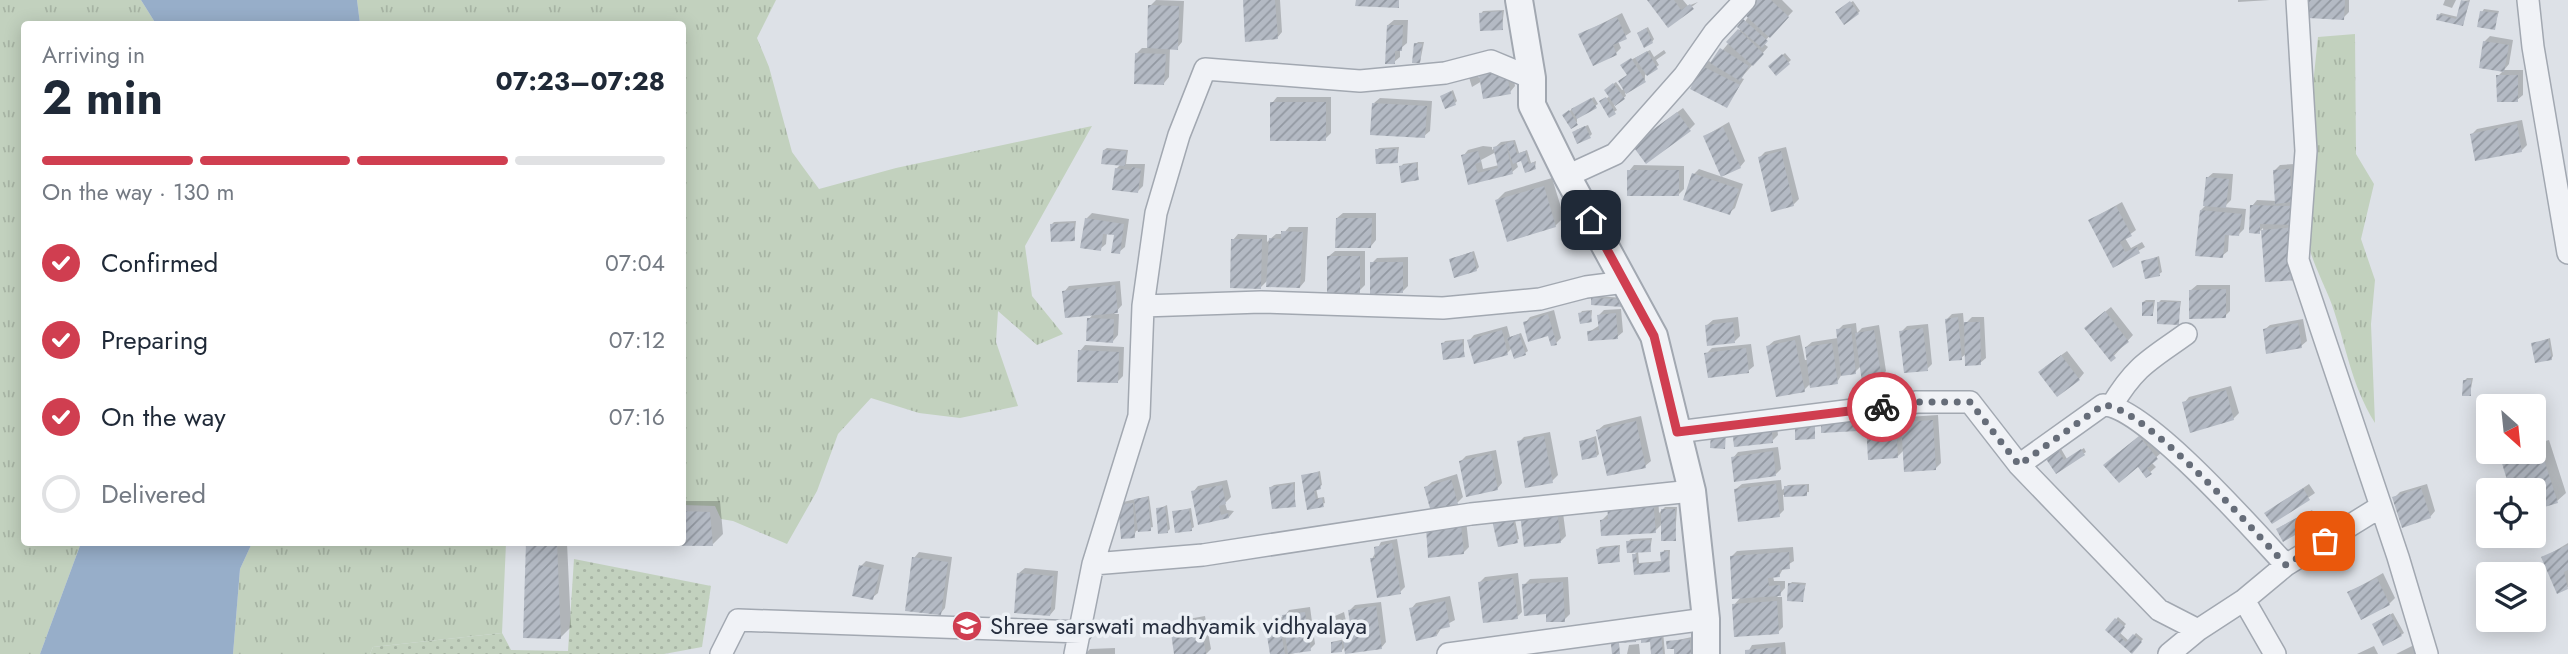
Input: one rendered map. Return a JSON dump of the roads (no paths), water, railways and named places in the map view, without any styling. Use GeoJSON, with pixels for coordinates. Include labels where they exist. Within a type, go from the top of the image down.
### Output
{"type":"FeatureCollection","features":[{"type":"Feature","properties":{"kind":"street"},"geometry":{"type":"LineString","coordinates":[[1519,0],[1532,78],[1532,104],[1567,176],[1654,336],[1692,491],[1706,620],[1706,654]]}},
{"type":"Feature","properties":{"kind":"street"},"geometry":{"type":"LineString","coordinates":[[1567,176],[1615,153],[1684,76],[1714,33],[1745,0]]}},
{"type":"Feature","properties":{"kind":"street"},"geometry":{"type":"LineString","coordinates":[[2297,0],[2306,151],[2298,260],[2427,654]]}},
{"type":"Feature","properties":{"kind":"street"},"geometry":{"type":"LineString","coordinates":[[2528,0],[2533,47],[2568,253]]}},
{"type":"Feature","properties":{"kind":"street"},"geometry":{"type":"LineString","coordinates":[[1075,654],[1093,564],[1139,416],[1143,306],[1156,213],[1178,135],[1205,69],[1360,81],[1445,73],[1491,61],[1532,78]]}},
{"type":"Feature","properties":{"kind":"street"},"geometry":{"type":"LineString","coordinates":[[1143,306],[1261,302],[1443,308],[1540,299],[1586,287],[1625,282]]}},
{"type":"Feature","properties":{"kind":"street"},"geometry":{"type":"LineString","coordinates":[[2112,405],[2126,381],[2152,355],[2186,334]]}},
{"type":"Feature","properties":{"kind":"street"},"geometry":{"type":"LineString","coordinates":[[1677,432],[1917,402],[1970,402],[2019,465],[2159,610],[2198,630]]}},
{"type":"Feature","properties":{"kind":"street"},"geometry":{"type":"LineString","coordinates":[[2019,465],[2103,405],[2112,405],[2145,425],[2217,492],[2286,565]]}},
{"type":"Feature","properties":{"kind":"street"},"geometry":{"type":"LineString","coordinates":[[1093,564],[1203,555],[1471,514],[1692,491]]}},
{"type":"Feature","properties":{"kind":"street"},"geometry":{"type":"LineString","coordinates":[[2169,654],[2198,630],[2244,600],[2286,565],[2380,507]]}},
{"type":"Feature","properties":{"kind":"street"},"geometry":{"type":"LineString","coordinates":[[2244,600],[2274,654]]}},
{"type":"Feature","properties":{"kind":"street"},"geometry":{"type":"LineString","coordinates":[[721,654],[738,620],[1081,632]]}},
{"type":"Feature","properties":{"kind":"street"},"geometry":{"type":"LineString","coordinates":[[1448,654],[1706,620]]}},
{"type":"Feature","properties":{"kind":"water"},"geometry":{"type":"Polygon","coordinates":[[[141,0],[357,0],[360,21],[154,21],[141,0]]]}},
{"type":"Feature","properties":{"kind":"water"},"geometry":{"type":"Polygon","coordinates":[[[80,546],[251,546],[240,569],[233,654],[40,654],[80,546]]]}},
{"type":"Feature","properties":{"kind":"place","name":"Shree sarswati madhyamik vidhyalaya"},"geometry":{"type":"Point","coordinates":[967,626]}}]}
